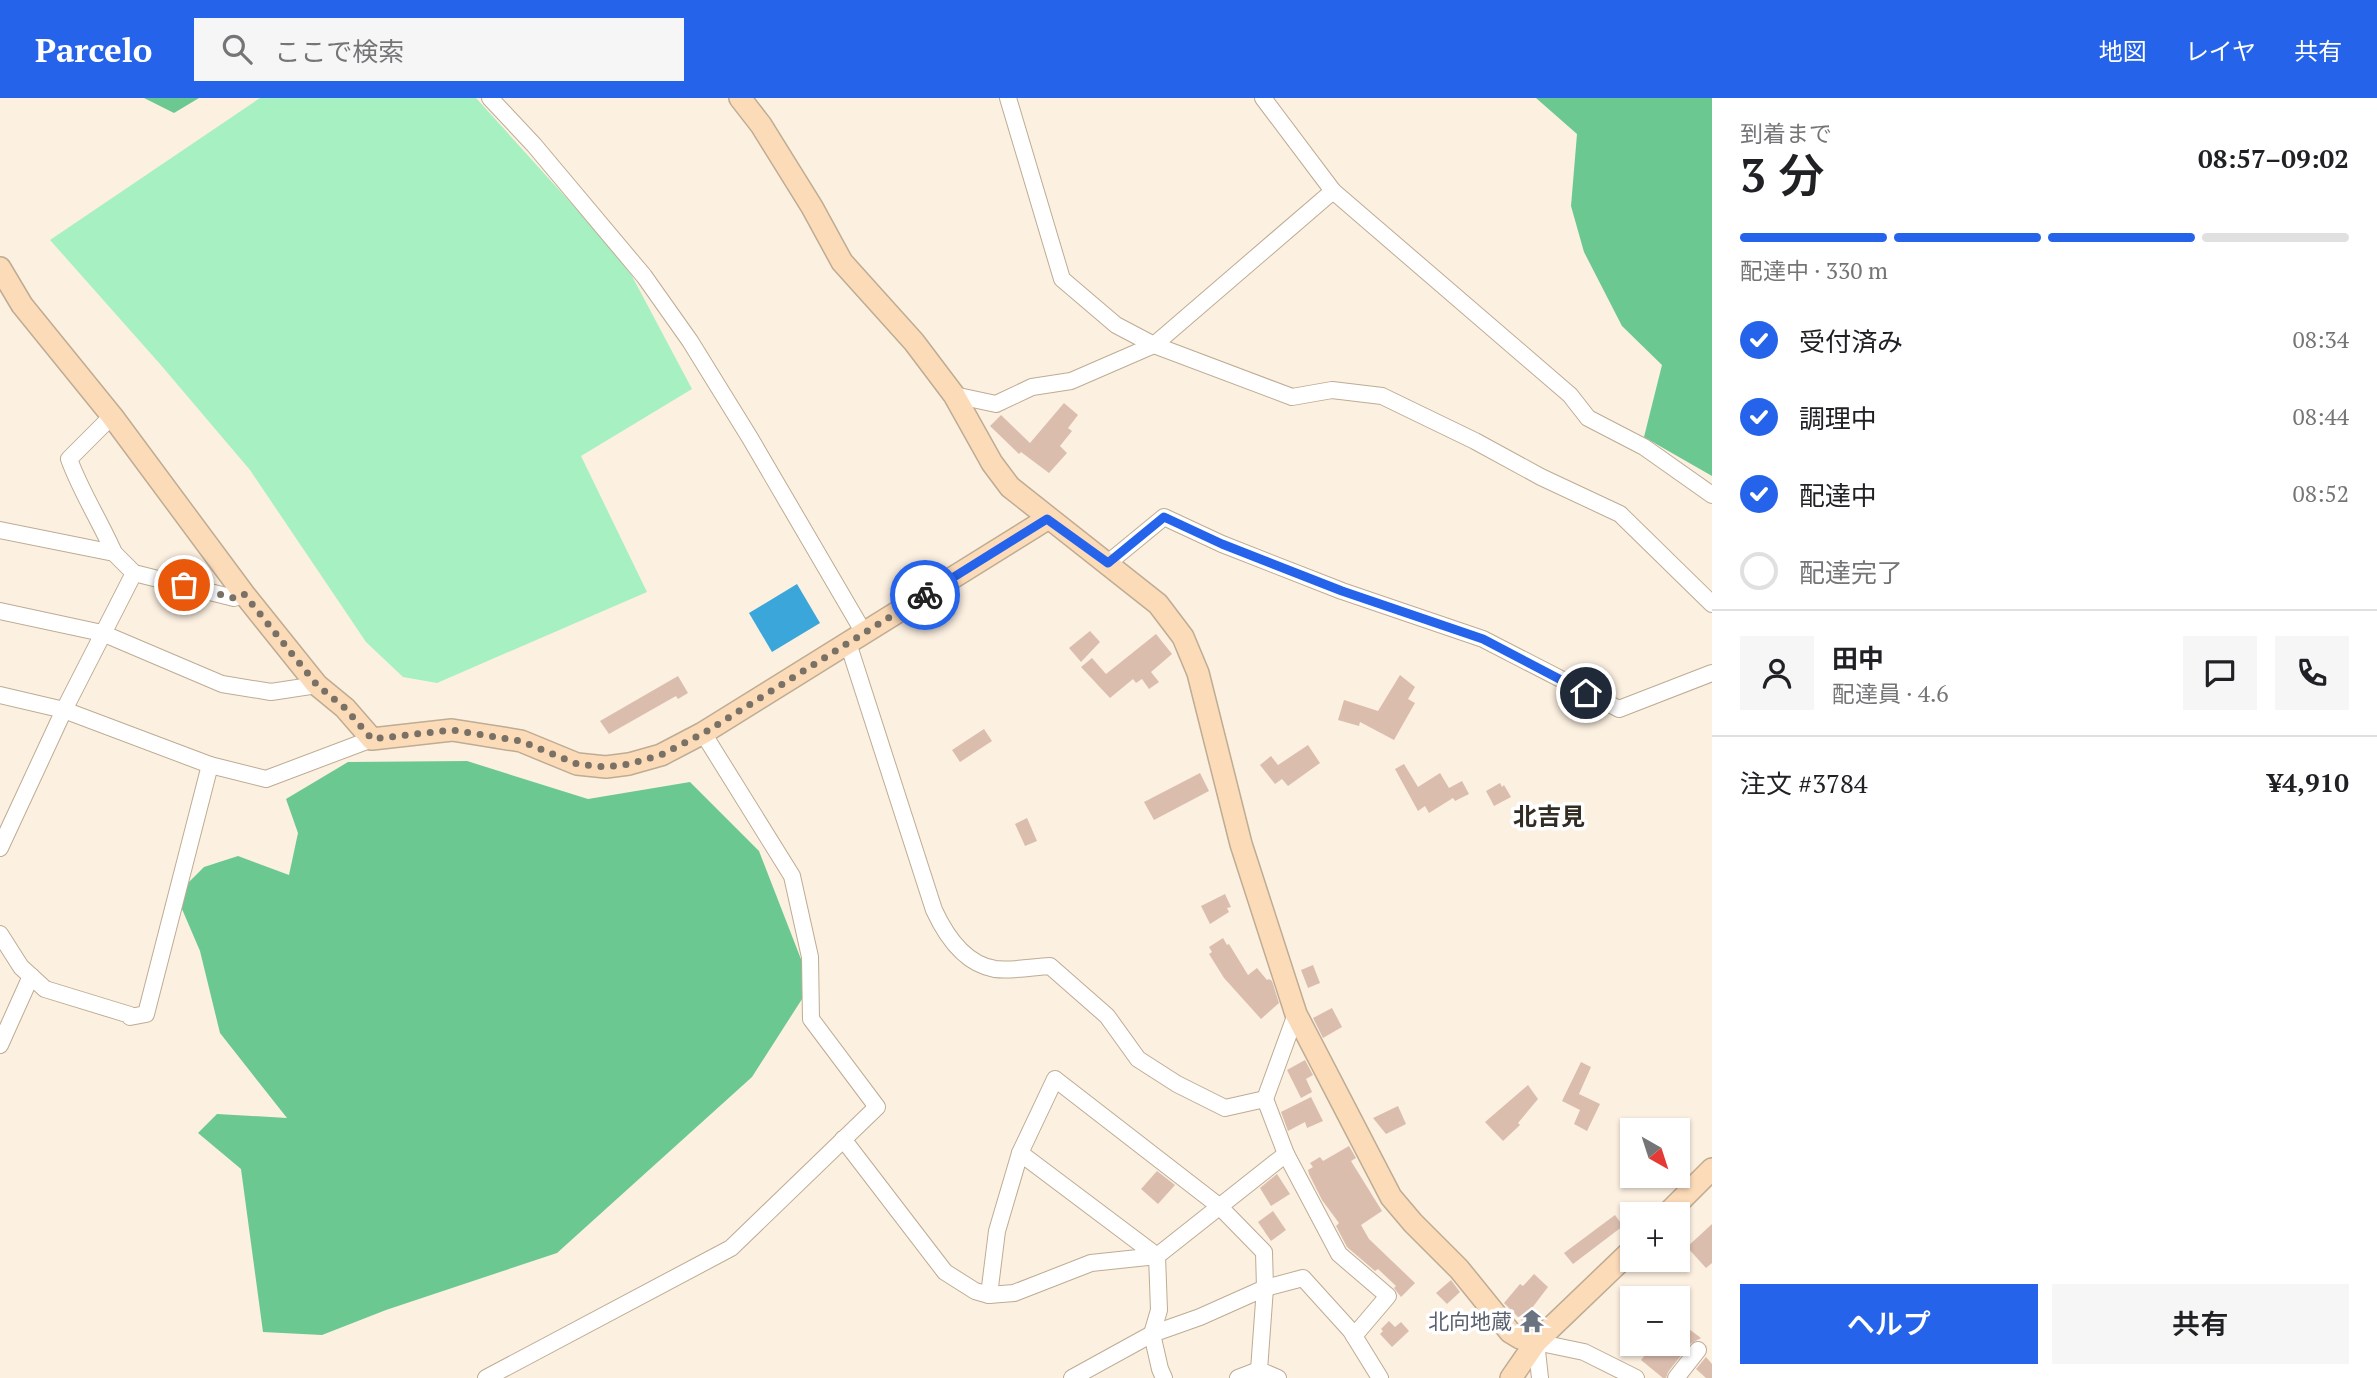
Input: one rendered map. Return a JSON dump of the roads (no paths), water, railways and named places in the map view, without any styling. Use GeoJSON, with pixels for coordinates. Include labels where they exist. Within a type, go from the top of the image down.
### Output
{"type":"FeatureCollection","features":[{"type":"Feature","properties":{"kind":"street"},"geometry":{"type":"LineString","coordinates":[[490,98],[534,145],[645,276],[690,341],[743,427],[856,638],[934,910],[944,933],[978,964],[996,969],[1050,966],[1107,1016],[1138,1059],[1177,1084],[1225,1108],[1265,1099]]}},
{"type":"Feature","properties":{"kind":"street"},"geometry":{"type":"LineString","coordinates":[[740,98],[761,125],[842,261],[914,342],[954,395],[992,463],[1010,487],[1047,519],[1108,563],[1158,604],[1183,637],[1198,673],[1241,844],[1296,1014],[1391,1197],[1459,1269],[1510,1332],[1520,1338],[1584,1352],[1636,1378]]}},
{"type":"Feature","properties":{"kind":"street"},"geometry":{"type":"LineString","coordinates":[[1008,98],[1062,279],[1116,326],[1154,345],[1292,397],[1332,390],[1382,396],[1620,514],[1712,604]]}},
{"type":"Feature","properties":{"kind":"street"},"geometry":{"type":"LineString","coordinates":[[1263,98],[1333,191],[1570,395],[1588,418],[1644,447],[1712,495]]}},
{"type":"Feature","properties":{"kind":"street"},"geometry":{"type":"LineString","coordinates":[[954,395],[996,404],[1032,387],[1070,382],[1154,345],[1333,191]]}},
{"type":"Feature","properties":{"kind":"street"},"geometry":{"type":"LineString","coordinates":[[0,268],[22,305],[112,416],[244,594],[317,685],[345,708],[372,739]]}},
{"type":"Feature","properties":{"kind":"street"},"geometry":{"type":"LineString","coordinates":[[112,416],[69,459],[78,483],[101,521],[114,553],[134,573],[234,598],[244,594]]}},
{"type":"Feature","properties":{"kind":"street"},"geometry":{"type":"LineString","coordinates":[[1108,563],[1164,517],[1222,544],[1342,591],[1483,639],[1619,709],[1712,673]]}},
{"type":"Feature","properties":{"kind":"street"},"geometry":{"type":"LineString","coordinates":[[0,695],[64,710],[210,765],[266,779],[372,739],[452,730],[521,741],[577,764],[606,767],[629,764],[661,755],[704,733],[1047,519]]}},
{"type":"Feature","properties":{"kind":"street"},"geometry":{"type":"LineString","coordinates":[[0,530],[114,553]]}},
{"type":"Feature","properties":{"kind":"street"},"geometry":{"type":"LineString","coordinates":[[0,848],[64,710],[134,573]]}},
{"type":"Feature","properties":{"kind":"street"},"geometry":{"type":"LineString","coordinates":[[0,611],[102,633],[222,684],[271,692],[317,685]]}},
{"type":"Feature","properties":{"kind":"street"},"geometry":{"type":"LineString","coordinates":[[486,1378],[732,1248],[877,1107],[811,1019],[810,957],[792,876],[704,733]]}},
{"type":"Feature","properties":{"kind":"street"},"geometry":{"type":"LineString","coordinates":[[0,934],[21,967],[44,989],[130,1017],[146,1014],[210,765]]}},
{"type":"Feature","properties":{"kind":"street"},"geometry":{"type":"LineString","coordinates":[[0,1045],[31,976]]}},
{"type":"Feature","properties":{"kind":"street"},"geometry":{"type":"LineString","coordinates":[[1296,1014],[1265,1099],[1286,1154],[1339,1254],[1388,1296],[1354,1336]]}},
{"type":"Feature","properties":{"kind":"street"},"geometry":{"type":"LineString","coordinates":[[989,1295],[997,1231],[1020,1153],[1055,1079],[1219,1206],[1264,1252],[1265,1289],[1259,1370]]}},
{"type":"Feature","properties":{"kind":"street"},"geometry":{"type":"LineString","coordinates":[[843,1139],[945,1272],[975,1291],[989,1295],[1014,1293],[1091,1263],[1157,1256],[1286,1154]]}},
{"type":"Feature","properties":{"kind":"street"},"geometry":{"type":"LineString","coordinates":[[1020,1153],[1157,1256]]}},
{"type":"Feature","properties":{"kind":"street"},"geometry":{"type":"LineString","coordinates":[[1679,1202],[1712,1169]]}},
{"type":"Feature","properties":{"kind":"street"},"geometry":{"type":"LineString","coordinates":[[1157,1256],[1159,1310],[1152,1334],[1164,1378]]}},
{"type":"Feature","properties":{"kind":"street"},"geometry":{"type":"LineString","coordinates":[[1511,1378],[1536,1342],[1620,1261]]}},
{"type":"Feature","properties":{"kind":"street"},"geometry":{"type":"LineString","coordinates":[[1072,1378],[1152,1334],[1265,1289],[1303,1278],[1354,1336],[1380,1378]]}},
{"type":"Feature","properties":{"kind":"street"},"geometry":{"type":"LineString","coordinates":[[1536,1342],[1539,1378]]}},
{"type":"Feature","properties":{"kind":"street"},"geometry":{"type":"LineString","coordinates":[[1676,1378],[1698,1350]]}},
{"type":"Feature","properties":{"kind":"street"},"geometry":{"type":"LineString","coordinates":[[1238,1378],[1259,1370],[1278,1378]]}},
{"type":"Feature","properties":{"kind":"water"},"geometry":{"type":"Polygon","coordinates":[[[797,584],[820,623],[772,652],[749,613],[797,584]]]}},
{"type":"Feature","properties":{"kind":"place","name":"北向地蔵"},"geometry":{"type":"Point","coordinates":[1532,1321]}},
{"type":"Feature","properties":{"kind":"district","name":"北吉見"},"geometry":{"type":"Point","coordinates":[1549,816]}}]}
